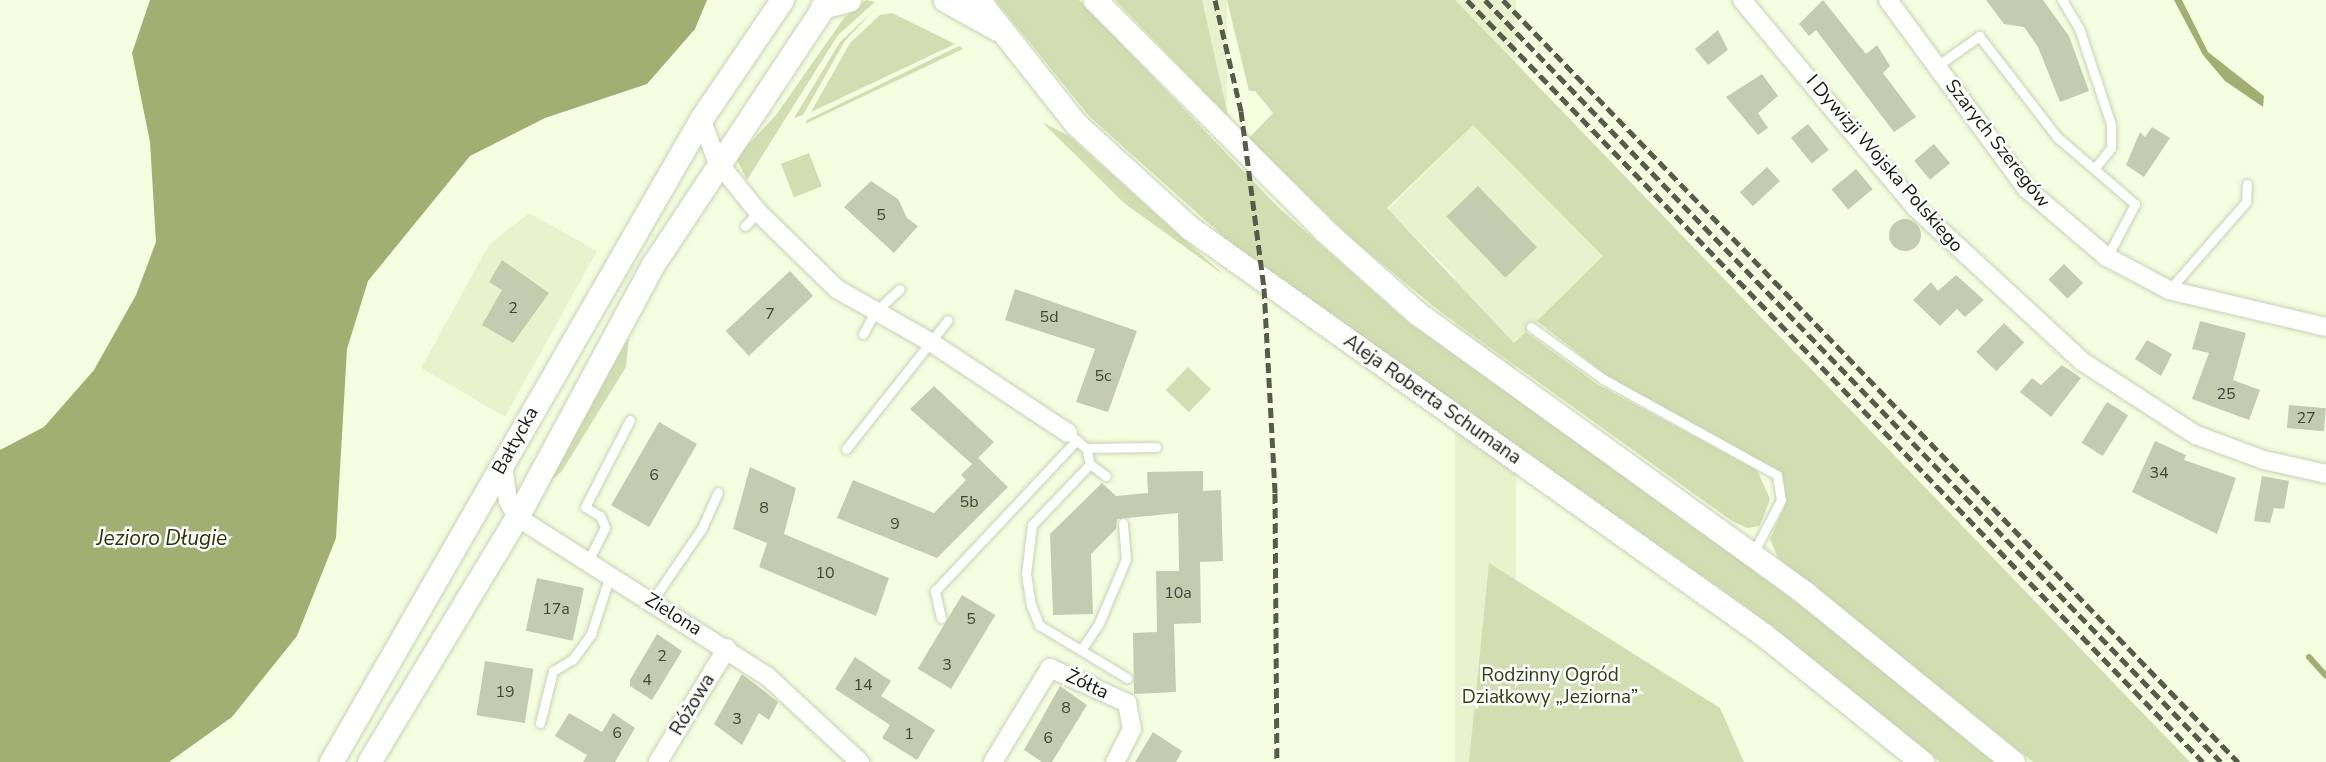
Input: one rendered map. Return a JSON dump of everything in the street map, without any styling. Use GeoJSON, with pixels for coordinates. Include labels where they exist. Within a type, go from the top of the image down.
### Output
{"type":"FeatureCollection","features":[{"type":"Feature","properties":{"kind":"main road","name":"Bałtycka"},"geometry":{"type":"LineString","coordinates":[[331,762],[701,119],[782,0]]}},
{"type":"Feature","properties":{"kind":"main road"},"geometry":{"type":"LineString","coordinates":[[825,3],[849,0]]}},
{"type":"Feature","properties":{"kind":"main road"},"geometry":{"type":"LineString","coordinates":[[945,0],[998,29]]}},
{"type":"Feature","properties":{"kind":"main road","name":"Aleja Roberta Schumana"},"geometry":{"type":"LineString","coordinates":[[978,0],[998,29],[1076,124],[1190,228],[1764,635],[1922,762]]}},
{"type":"Feature","properties":{"kind":"main road"},"geometry":{"type":"LineString","coordinates":[[1095,0],[1324,230],[1417,313],[1752,554],[1966,719],[2013,762]]}},
{"type":"Feature","properties":{"kind":"main road","name":"Bałtycka"},"geometry":{"type":"LineString","coordinates":[[369,762],[517,517],[609,340],[717,160],[825,3]]}},
{"type":"Feature","properties":{"kind":"street","name":"I Dywizji Wojska Polskiego"},"geometry":{"type":"LineString","coordinates":[[1742,0],[1916,208],[2083,362],[2196,435],[2326,474]]}},
{"type":"Feature","properties":{"kind":"street","name":"Szarych Szeregów"},"geometry":{"type":"LineString","coordinates":[[1888,0],[2027,189],[2107,257],[2169,290],[2326,327]]}},
{"type":"Feature","properties":{"kind":"street"},"geometry":{"type":"LineString","coordinates":[[701,119],[717,160],[758,212],[838,289],[874,313],[932,343],[1072,437]]}},
{"type":"Feature","properties":{"kind":"street"},"geometry":{"type":"LineString","coordinates":[[503,465],[508,501],[517,517]]}},
{"type":"Feature","properties":{"kind":"street","name":"Zielona"},"geometry":{"type":"LineString","coordinates":[[517,517],[727,648],[767,676],[860,762]]}},
{"type":"Feature","properties":{"kind":"street","name":"Różowa"},"geometry":{"type":"LineString","coordinates":[[659,762],[727,648]]}},
{"type":"Feature","properties":{"kind":"street","name":"Żółta"},"geometry":{"type":"LineString","coordinates":[[993,762],[1050,668],[1128,703],[1132,729],[1115,762]]}},
{"type":"Feature","properties":{"kind":"lane"},"geometry":{"type":"LineString","coordinates":[[2062,0],[2079,28],[2111,124],[2111,148],[2094,169]]}},
{"type":"Feature","properties":{"kind":"lane"},"geometry":{"type":"LineString","coordinates":[[1937,66],[1979,36],[2057,137],[2135,204],[2107,257]]}},
{"type":"Feature","properties":{"kind":"lane"},"geometry":{"type":"LineString","coordinates":[[2169,290],[2246,202],[2247,184]]}},
{"type":"Feature","properties":{"kind":"lane"},"geometry":{"type":"LineString","coordinates":[[745,226],[758,212]]}},
{"type":"Feature","properties":{"kind":"lane"},"geometry":{"type":"LineString","coordinates":[[863,334],[874,313],[900,289]]}},
{"type":"Feature","properties":{"kind":"lane"},"geometry":{"type":"LineString","coordinates":[[846,449],[948,320]]}},
{"type":"Feature","properties":{"kind":"lane"},"geometry":{"type":"LineString","coordinates":[[1531,327],[1603,379],[1777,475],[1781,500],[1752,554]]}},
{"type":"Feature","properties":{"kind":"lane"},"geometry":{"type":"LineString","coordinates":[[588,561],[605,527],[600,516],[585,507],[630,420]]}},
{"type":"Feature","properties":{"kind":"lane"},"geometry":{"type":"LineString","coordinates":[[941,618],[935,591],[1072,437],[1086,448],[1090,464],[1106,476]]}},
{"type":"Feature","properties":{"kind":"lane"},"geometry":{"type":"LineString","coordinates":[[1086,448],[1156,447]]}},
{"type":"Feature","properties":{"kind":"lane"},"geometry":{"type":"LineString","coordinates":[[1090,464],[1032,525],[1026,574],[1039,625],[1127,678]]}},
{"type":"Feature","properties":{"kind":"lane"},"geometry":{"type":"LineString","coordinates":[[652,601],[702,528],[718,492]]}},
{"type":"Feature","properties":{"kind":"lane"},"geometry":{"type":"LineString","coordinates":[[1081,650],[1100,623],[1126,559],[1123,523]]}},
{"type":"Feature","properties":{"kind":"lane"},"geometry":{"type":"LineString","coordinates":[[540,723],[553,671],[573,659],[591,634],[610,575]]}},
{"type":"Feature","properties":{"kind":"shaded area"},"geometry":{"type":"Polygon","coordinates":[[[1202,0],[1227,0],[1227,116],[1202,116],[1202,0]]]}},
{"type":"Feature","properties":{"kind":"shaded area"},"geometry":{"type":"Polygon","coordinates":[[[1455,0],[1516,0],[1516,762],[1455,762],[1455,0]]]}},
{"type":"Feature","properties":{"kind":"shaded area"},"geometry":{"type":"Polygon","coordinates":[[[1473,125],[1604,256],[1519,341],[1388,210],[1473,125]]]}},
{"type":"Feature","properties":{"kind":"shaded area"},"geometry":{"type":"Polygon","coordinates":[[[529,213],[597,251],[505,417],[421,368],[489,245],[529,213]]]}},
{"type":"Feature","properties":{"kind":"green space"},"geometry":{"type":"Polygon","coordinates":[[[866,0],[875,2],[838,35],[747,180],[736,158],[776,115],[844,18],[866,0]]]}},
{"type":"Feature","properties":{"kind":"green space"},"geometry":{"type":"Polygon","coordinates":[[[995,0],[1079,0],[1279,208],[1408,322],[1716,542],[1939,710],[1998,762],[1940,762],[1749,609],[1233,245],[1090,117],[995,0]]]}},
{"type":"Feature","properties":{"kind":"green space"},"geometry":{"type":"Polygon","coordinates":[[[1202,0],[1228,116],[1116,1],[1202,0]]]}},
{"type":"Feature","properties":{"kind":"green space"},"geometry":{"type":"Polygon","coordinates":[[[1227,0],[1455,0],[2190,762],[2033,762],[1778,558],[1770,539],[1787,500],[1775,470],[1606,375],[1537,321],[1603,256],[1473,125],[1387,208],[1514,343],[1526,332],[1597,384],[1757,470],[1770,499],[1760,526],[1747,528],[1732,521],[1438,310],[1352,239],[1249,138],[1273,113],[1255,91],[1249,91],[1227,0]]]}},
{"type":"Feature","properties":{"kind":"green space"},"geometry":{"type":"Polygon","coordinates":[[[875,9],[845,41],[803,115],[794,118],[840,42],[875,9]]]}},
{"type":"Feature","properties":{"kind":"green space"},"geometry":{"type":"Polygon","coordinates":[[[892,13],[955,44],[811,112],[850,43],[880,15],[892,13]]]}},
{"type":"Feature","properties":{"kind":"green space"},"geometry":{"type":"Polygon","coordinates":[[[959,46],[963,49],[805,124],[807,120],[959,46]]]}},
{"type":"Feature","properties":{"kind":"green space"},"geometry":{"type":"Polygon","coordinates":[[[1042,122],[1069,136],[1225,276],[1124,203],[1042,122]]]}},
{"type":"Feature","properties":{"kind":"green space"},"geometry":{"type":"Polygon","coordinates":[[[809,153],[822,187],[794,197],[781,164],[809,153]]]}},
{"type":"Feature","properties":{"kind":"green space"},"geometry":{"type":"Polygon","coordinates":[[[629,337],[626,367],[562,471],[547,484],[629,337]]]}},
{"type":"Feature","properties":{"kind":"green space"},"geometry":{"type":"Polygon","coordinates":[[[1188,367],[1211,389],[1189,412],[1166,390],[1188,367]]]}},
{"type":"Feature","properties":{"kind":"green space","name":"Rodzinny Ogród Działkowy „Jeziorna”"},"geometry":{"type":"Polygon","coordinates":[[[1489,563],[1720,708],[1744,762],[1469,762],[1489,563]]]}},
{"type":"Feature","properties":{"kind":"water","name":"Jezioro Długie"},"geometry":{"type":"Polygon","coordinates":[[[150,0],[707,0],[695,29],[647,84],[545,118],[470,156],[368,281],[347,349],[336,538],[297,636],[232,717],[169,762],[0,762],[0,450],[44,427],[94,370],[136,295],[156,242],[150,142],[132,53],[150,0]]]}},
{"type":"Feature","properties":{"kind":"water"},"geometry":{"type":"Polygon","coordinates":[[[2174,0],[2182,0],[2208,52],[2264,96],[2263,107],[2225,81],[2203,55],[2174,0]]]}},
{"type":"Feature","properties":{"kind":"building"},"geometry":{"type":"Polygon","coordinates":[[[1823,0],[1866,54],[1877,45],[1890,66],[1883,73],[1916,117],[1894,132],[1816,30],[1809,36],[1799,24],[1823,0]]]}},
{"type":"Feature","properties":{"kind":"building"},"geometry":{"type":"Polygon","coordinates":[[[1986,0],[2043,0],[2069,36],[2089,91],[2060,102],[2038,47],[2024,27],[2004,24],[1986,0]]]}},
{"type":"Feature","properties":{"kind":"building"},"geometry":{"type":"Polygon","coordinates":[[[1718,30],[1728,50],[1708,65],[1695,49],[1718,30]]]}},
{"type":"Feature","properties":{"kind":"building"},"geometry":{"type":"Polygon","coordinates":[[[1762,74],[1778,96],[1758,113],[1768,128],[1758,135],[1726,97],[1762,74]]]}},
{"type":"Feature","properties":{"kind":"building"},"geometry":{"type":"Polygon","coordinates":[[[1808,124],[1829,150],[1812,163],[1791,138],[1808,124]]]}},
{"type":"Feature","properties":{"kind":"building"},"geometry":{"type":"Polygon","coordinates":[[[2152,127],[2170,138],[2144,177],[2126,165],[2140,132],[2145,137],[2152,127]]]}},
{"type":"Feature","properties":{"kind":"building"},"geometry":{"type":"Polygon","coordinates":[[[1934,144],[1950,163],[1930,180],[1914,161],[1934,144]]]}},
{"type":"Feature","properties":{"kind":"building"},"geometry":{"type":"Polygon","coordinates":[[[1767,167],[1780,181],[1753,206],[1740,192],[1767,167]]]}},
{"type":"Feature","properties":{"kind":"building"},"geometry":{"type":"Polygon","coordinates":[[[1856,169],[1873,189],[1848,209],[1831,190],[1856,169]]]}},
{"type":"Feature","properties":{"kind":"building"},"geometry":{"type":"Polygon","coordinates":[[[871,181],[898,199],[907,218],[918,226],[894,253],[844,207],[871,181]]]}},
{"type":"Feature","properties":{"kind":"building"},"geometry":{"type":"Polygon","coordinates":[[[1478,186],[1537,247],[1505,278],[1446,217],[1478,186]]]}},
{"type":"Feature","properties":{"kind":"building"},"geometry":{"type":"Polygon","coordinates":[[[1905,219],[1916,224],[1921,235],[1916,246],[1905,251],[1894,246],[1889,235],[1894,224],[1905,219]]]}},
{"type":"Feature","properties":{"kind":"building"},"geometry":{"type":"Polygon","coordinates":[[[502,260],[549,293],[513,343],[482,325],[502,290],[489,282],[502,260]]]}},
{"type":"Feature","properties":{"kind":"building"},"geometry":{"type":"Polygon","coordinates":[[[2064,264],[2083,283],[2068,299],[2048,280],[2064,264]]]}},
{"type":"Feature","properties":{"kind":"building"},"geometry":{"type":"Polygon","coordinates":[[[790,271],[813,296],[749,356],[726,331],[790,271]]]}},
{"type":"Feature","properties":{"kind":"building"},"geometry":{"type":"Polygon","coordinates":[[[1956,275],[1984,300],[1965,317],[1957,309],[1940,326],[1913,300],[1931,282],[1938,291],[1956,275]]]}},
{"type":"Feature","properties":{"kind":"building"},"geometry":{"type":"Polygon","coordinates":[[[1015,289],[1137,331],[1108,412],[1076,402],[1095,349],[1005,320],[1015,289]]]}},
{"type":"Feature","properties":{"kind":"building"},"geometry":{"type":"Polygon","coordinates":[[[2200,321],[2246,333],[2233,380],[2260,390],[2249,420],[2192,399],[2209,353],[2192,349],[2200,321]]]}},
{"type":"Feature","properties":{"kind":"building"},"geometry":{"type":"Polygon","coordinates":[[[2004,323],[2024,342],[1996,371],[1976,352],[2004,323]]]}},
{"type":"Feature","properties":{"kind":"building"},"geometry":{"type":"Polygon","coordinates":[[[2147,340],[2172,354],[2161,376],[2135,359],[2147,340]]]}},
{"type":"Feature","properties":{"kind":"building"},"geometry":{"type":"Polygon","coordinates":[[[2062,365],[2081,378],[2051,417],[2020,392],[2032,378],[2041,385],[2062,365]]]}},
{"type":"Feature","properties":{"kind":"building"},"geometry":{"type":"Polygon","coordinates":[[[934,386],[994,442],[978,458],[1008,487],[937,558],[837,518],[853,480],[934,513],[966,480],[961,475],[972,464],[910,409],[934,386]]]}},
{"type":"Feature","properties":{"kind":"building"},"geometry":{"type":"Polygon","coordinates":[[[2107,402],[2128,415],[2103,456],[2082,443],[2107,402]]]}},
{"type":"Feature","properties":{"kind":"building"},"geometry":{"type":"Polygon","coordinates":[[[2289,405],[2326,408],[2324,431],[2287,428],[2289,405]]]}},
{"type":"Feature","properties":{"kind":"building"},"geometry":{"type":"Polygon","coordinates":[[[659,422],[697,444],[649,527],[611,505],[659,422]]]}},
{"type":"Feature","properties":{"kind":"building"},"geometry":{"type":"Polygon","coordinates":[[[2155,441],[2186,455],[2184,460],[2236,478],[2217,534],[2132,492],[2155,441]]]}},
{"type":"Feature","properties":{"kind":"building"},"geometry":{"type":"Polygon","coordinates":[[[750,467],[796,488],[784,534],[889,578],[876,616],[759,567],[767,543],[733,529],[750,467]]]}},
{"type":"Feature","properties":{"kind":"building"},"geometry":{"type":"Polygon","coordinates":[[[1203,471],[1203,491],[1221,490],[1223,561],[1200,562],[1201,623],[1174,624],[1176,692],[1134,694],[1133,633],[1157,632],[1156,571],[1179,571],[1178,513],[1117,519],[1116,529],[1091,554],[1093,614],[1053,615],[1050,534],[1102,483],[1116,496],[1148,493],[1147,472],[1203,471]]]}},
{"type":"Feature","properties":{"kind":"building"},"geometry":{"type":"Polygon","coordinates":[[[2262,476],[2289,481],[2284,509],[2274,508],[2270,523],[2254,521],[2262,476]]]}},
{"type":"Feature","properties":{"kind":"building"},"geometry":{"type":"Polygon","coordinates":[[[537,578],[584,588],[573,641],[526,631],[537,578]]]}},
{"type":"Feature","properties":{"kind":"building"},"geometry":{"type":"Polygon","coordinates":[[[962,595],[995,615],[951,689],[918,669],[962,595]]]}},
{"type":"Feature","properties":{"kind":"building"},"geometry":{"type":"Polygon","coordinates":[[[657,634],[682,651],[652,700],[630,686],[630,680],[657,634]]]}},
{"type":"Feature","properties":{"kind":"building"},"geometry":{"type":"Polygon","coordinates":[[[855,657],[891,681],[881,696],[935,730],[917,760],[882,738],[890,725],[835,689],[855,657]]]}},
{"type":"Feature","properties":{"kind":"building"},"geometry":{"type":"Polygon","coordinates":[[[485,661],[533,669],[525,723],[476,715],[485,661]]]}},
{"type":"Feature","properties":{"kind":"building"},"geometry":{"type":"Polygon","coordinates":[[[742,674],[778,702],[769,720],[759,713],[742,745],[714,724],[742,674]]]}},
{"type":"Feature","properties":{"kind":"building"},"geometry":{"type":"Polygon","coordinates":[[[1060,686],[1087,705],[1052,762],[1042,762],[1024,750],[1060,686]]]}},
{"type":"Feature","properties":{"kind":"building"},"geometry":{"type":"Polygon","coordinates":[[[569,713],[602,732],[613,713],[635,728],[615,762],[583,762],[587,755],[555,736],[569,713]]]}},
{"type":"Feature","properties":{"kind":"building"},"geometry":{"type":"Polygon","coordinates":[[[1153,732],[1182,751],[1176,762],[1135,762],[1153,732]]]}},
{"type":"Feature","properties":{"kind":"waterway"},"geometry":{"type":"LineString","coordinates":[[2309,657],[2326,676]]}},
{"type":"Feature","properties":{"kind":"railway"},"geometry":{"type":"LineString","coordinates":[[1215,0],[1241,111],[1264,288],[1275,493],[1277,762]]}},
{"type":"Feature","properties":{"kind":"railway"},"geometry":{"type":"LineString","coordinates":[[1467,0],[2203,762]]}},
{"type":"Feature","properties":{"kind":"railway"},"geometry":{"type":"LineString","coordinates":[[1485,0],[2221,762]]}},
{"type":"Feature","properties":{"kind":"railway"},"geometry":{"type":"LineString","coordinates":[[1503,0],[2238,762]]}}]}
